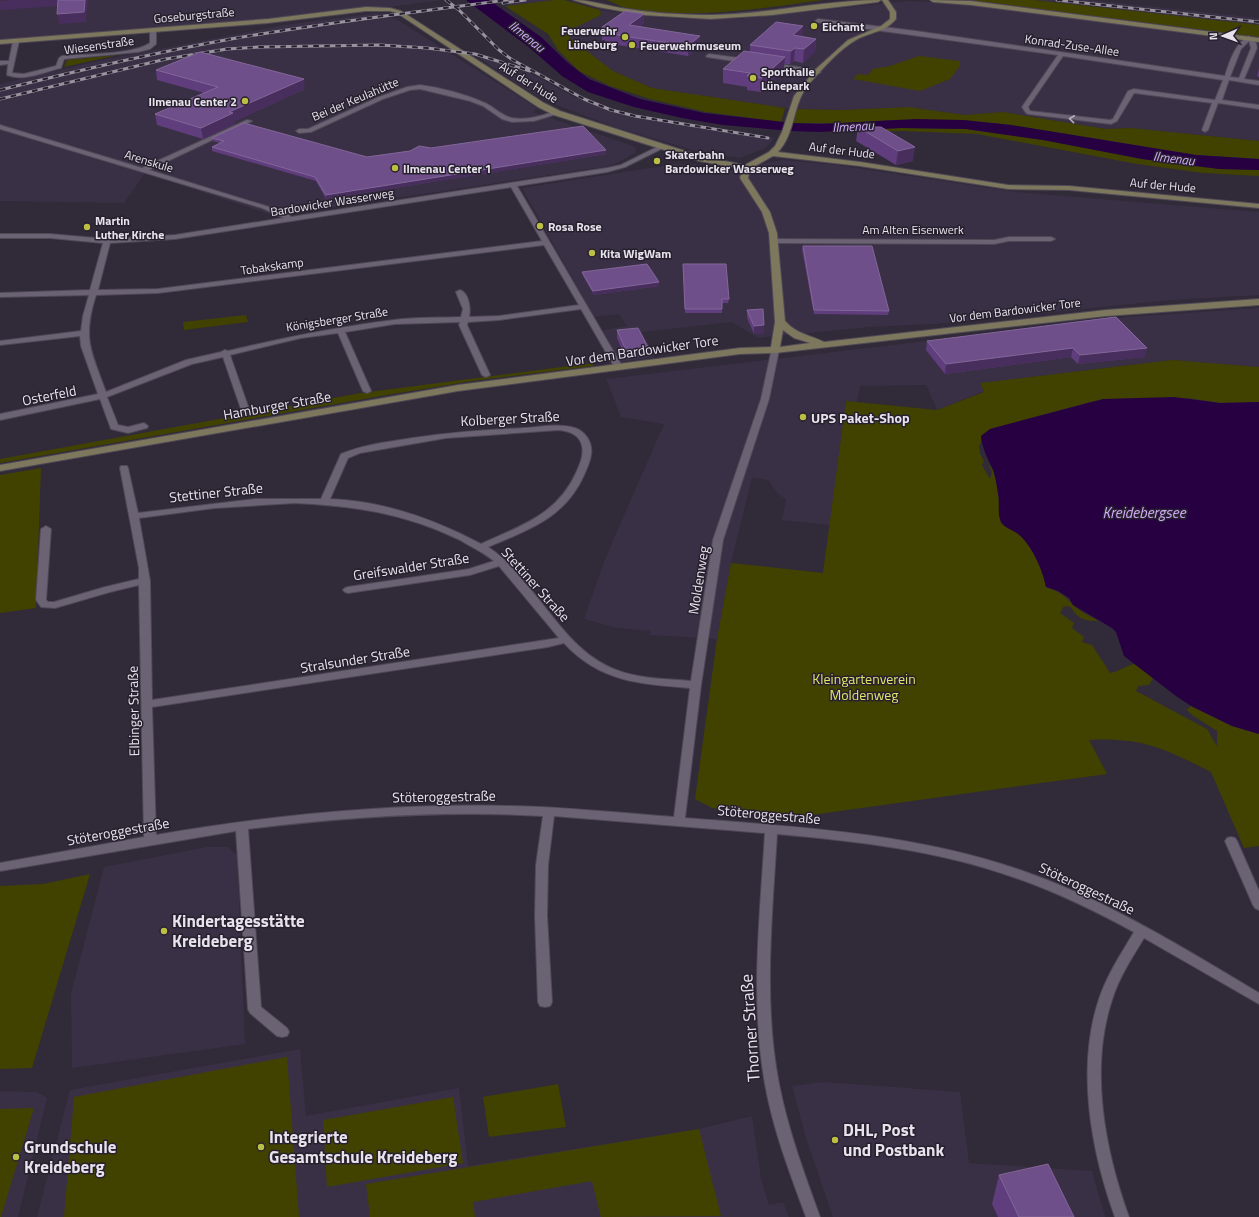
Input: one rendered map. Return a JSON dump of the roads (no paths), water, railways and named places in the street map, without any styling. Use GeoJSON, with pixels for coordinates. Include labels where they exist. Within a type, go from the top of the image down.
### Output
{"type":"FeatureCollection","features":[{"type":"Feature","properties":{"kind":"main road"},"geometry":{"type":"LineString","coordinates":[[576,0],[636,12],[703,17],[756,15],[878,0]]}},
{"type":"Feature","properties":{"kind":"main road"},"geometry":{"type":"LineString","coordinates":[[776,350],[780,322],[774,241],[770,221],[766,212],[744,178],[746,168],[772,154],[779,147],[784,136],[792,108],[802,88],[850,41],[882,28],[890,23],[894,16],[885,0]]}},
{"type":"Feature","properties":{"kind":"main road"},"geometry":{"type":"LineString","coordinates":[[933,0],[993,6],[1259,40]]}},
{"type":"Feature","properties":{"kind":"main road","name":"Goseburgstraße"},"geometry":{"type":"LineString","coordinates":[[0,42],[389,9]]}},
{"type":"Feature","properties":{"kind":"main road","name":"Auf der Hude"},"geometry":{"type":"LineString","coordinates":[[389,9],[399,12],[541,105],[557,113],[702,159],[746,168]]}},
{"type":"Feature","properties":{"kind":"main road","name":"Auf der Hude"},"geometry":{"type":"LineString","coordinates":[[772,154],[851,162],[1008,187],[1070,188],[1259,206]]}},
{"type":"Feature","properties":{"kind":"main road","name":"Vor dem Bardowicker Tore"},"geometry":{"type":"LineString","coordinates":[[560,375],[628,371],[736,358],[776,350],[1106,313],[1259,302]]}},
{"type":"Feature","properties":{"kind":"main road"},"geometry":{"type":"LineString","coordinates":[[780,322],[788,331],[798,337],[827,344]]}},
{"type":"Feature","properties":{"kind":"main road","name":"Vor dem Bardowicker Tore"},"geometry":{"type":"LineString","coordinates":[[560,375],[618,366],[740,351],[776,350]]}},
{"type":"Feature","properties":{"kind":"main road","name":"Hamburger Straße"},"geometry":{"type":"LineString","coordinates":[[0,468],[458,388],[560,375]]}},
{"type":"Feature","properties":{"kind":"street","name":"Konrad-Zuse-Allee"},"geometry":{"type":"LineString","coordinates":[[818,21],[882,28],[1259,83]]}},
{"type":"Feature","properties":{"kind":"street","name":"Wiesenstraße"},"geometry":{"type":"LineString","coordinates":[[12,62],[9,74],[19,77],[59,67],[62,58],[129,52],[149,48],[153,44],[152,30]]}},
{"type":"Feature","properties":{"kind":"street"},"geometry":{"type":"LineString","coordinates":[[1205,130],[1227,83],[1227,78],[1242,42],[1249,38],[1256,47],[1241,80]]}},
{"type":"Feature","properties":{"kind":"street"},"geometry":{"type":"LineString","coordinates":[[0,63],[12,62],[16,41]]}},
{"type":"Feature","properties":{"kind":"street"},"geometry":{"type":"LineString","coordinates":[[1062,54],[1025,107],[1026,110],[1034,114],[1111,122],[1115,120],[1130,92],[1134,91],[1259,107]]}},
{"type":"Feature","properties":{"kind":"street"},"geometry":{"type":"LineString","coordinates":[[710,56],[754,62]]}},
{"type":"Feature","properties":{"kind":"street"},"geometry":{"type":"LineString","coordinates":[[766,64],[818,72]]}},
{"type":"Feature","properties":{"kind":"street","name":"Bei der Keulahütte"},"geometry":{"type":"LineString","coordinates":[[299,131],[309,131],[395,93],[413,88],[428,88],[478,102],[500,116],[511,120],[530,120],[557,113]]}},
{"type":"Feature","properties":{"kind":"street"},"geometry":{"type":"LineString","coordinates":[[143,170],[249,121]]}},
{"type":"Feature","properties":{"kind":"street","name":"Arenskule"},"geometry":{"type":"LineString","coordinates":[[0,127],[264,207],[287,216],[288,220]]}},
{"type":"Feature","properties":{"kind":"street","name":"Bardowicker Wasserweg"},"geometry":{"type":"LineString","coordinates":[[0,236],[72,238],[107,241],[175,237],[614,168],[661,147]]}},
{"type":"Feature","properties":{"kind":"street"},"geometry":{"type":"LineString","coordinates":[[513,185],[618,366]]}},
{"type":"Feature","properties":{"kind":"street","name":"Am Alten Eisenwerk"},"geometry":{"type":"LineString","coordinates":[[774,241],[994,242],[1009,239],[1051,239]]}},
{"type":"Feature","properties":{"kind":"street"},"geometry":{"type":"LineString","coordinates":[[107,241],[83,333],[86,349],[114,427],[128,430],[144,426]]}},
{"type":"Feature","properties":{"kind":"street","name":"Tobakskamp"},"geometry":{"type":"LineString","coordinates":[[0,295],[148,292],[217,285],[392,261],[546,243]]}},
{"type":"Feature","properties":{"kind":"street"},"geometry":{"type":"LineString","coordinates":[[460,292],[467,309],[463,325],[486,375]]}},
{"type":"Feature","properties":{"kind":"street","name":"Königsberger Straße"},"geometry":{"type":"LineString","coordinates":[[104,396],[189,362],[225,352],[340,329],[411,321],[520,316],[583,307]]}},
{"type":"Feature","properties":{"kind":"street"},"geometry":{"type":"LineString","coordinates":[[340,329],[368,391]]}},
{"type":"Feature","properties":{"kind":"street"},"geometry":{"type":"LineString","coordinates":[[0,343],[83,333]]}},
{"type":"Feature","properties":{"kind":"street","name":"Moldenweg"},"geometry":{"type":"LineString","coordinates":[[679,822],[696,685],[718,540],[765,399],[776,350]]}},
{"type":"Feature","properties":{"kind":"street"},"geometry":{"type":"LineString","coordinates":[[225,352],[246,412]]}},
{"type":"Feature","properties":{"kind":"street","name":"Osterfeld"},"geometry":{"type":"LineString","coordinates":[[0,417],[104,396]]}},
{"type":"Feature","properties":{"kind":"street","name":"Kolberger Straße"},"geometry":{"type":"LineString","coordinates":[[325,500],[344,456],[356,450],[412,440],[483,432],[568,429],[583,436],[586,440],[587,452],[577,484],[569,497],[555,511],[481,547]]}},
{"type":"Feature","properties":{"kind":"street","name":"Elbinger Straße"},"geometry":{"type":"LineString","coordinates":[[124,468],[144,568],[145,581],[146,704],[150,841]]}},
{"type":"Feature","properties":{"kind":"street","name":"Stettiner Straße"},"geometry":{"type":"LineString","coordinates":[[134,516],[248,501],[281,499],[325,500],[375,507],[430,523],[481,547],[501,562],[567,639],[593,664],[618,675],[641,680],[696,685]]}},
{"type":"Feature","properties":{"kind":"street"},"geometry":{"type":"LineString","coordinates":[[46,529],[41,600],[45,605],[55,605],[108,589],[145,581]]}},
{"type":"Feature","properties":{"kind":"street","name":"Greifswalder Straße"},"geometry":{"type":"LineString","coordinates":[[348,590],[470,572],[501,562]]}},
{"type":"Feature","properties":{"kind":"street","name":"Stralsunder Straße"},"geometry":{"type":"LineString","coordinates":[[146,704],[548,644],[567,639]]}},
{"type":"Feature","properties":{"kind":"street","name":"Stöteroggestraße"},"geometry":{"type":"LineString","coordinates":[[0,867],[242,827],[336,815],[374,813],[476,810],[549,812],[771,829],[875,840],[927,848],[1017,873],[1055,888],[1142,930],[1259,999]]}},
{"type":"Feature","properties":{"kind":"street"},"geometry":{"type":"LineString","coordinates":[[545,1002],[541,916],[542,864],[549,812]]}},
{"type":"Feature","properties":{"kind":"street"},"geometry":{"type":"LineString","coordinates":[[242,827],[255,1009],[282,1032]]}},
{"type":"Feature","properties":{"kind":"street","name":"Thorner Straße"},"geometry":{"type":"LineString","coordinates":[[771,829],[763,969],[764,1009],[769,1063],[783,1132],[813,1217]]}},
{"type":"Feature","properties":{"kind":"street"},"geometry":{"type":"LineString","coordinates":[[1231,840],[1259,905]]}},
{"type":"Feature","properties":{"kind":"street"},"geometry":{"type":"LineString","coordinates":[[1122,1217],[1103,1158],[1095,1102],[1096,1054],[1103,1007],[1116,973],[1142,930]]}},
{"type":"Feature","properties":{"kind":"water","name":"Ilmenau"},"geometry":{"type":"Polygon","coordinates":[[[466,0],[489,0],[541,37],[567,62],[589,79],[640,99],[704,113],[793,123],[820,124],[916,119],[963,120],[1011,125],[1196,155],[1259,159],[1259,170],[1219,169],[1142,159],[1043,140],[966,129],[901,128],[820,132],[791,131],[723,125],[682,118],[634,107],[588,92],[562,76],[530,48],[466,0]]]}},
{"type":"Feature","properties":{"kind":"water","name":"Kreidebergsee"},"geometry":{"type":"Polygon","coordinates":[[[1174,397],[1220,403],[1259,402],[1259,734],[1232,726],[1191,706],[1124,656],[1116,632],[1112,628],[1073,605],[1069,598],[1058,591],[1046,587],[1040,566],[1028,545],[1018,534],[1004,525],[1000,519],[996,479],[984,449],[981,436],[990,429],[1103,399],[1174,397]]]}},
{"type":"Feature","properties":{"kind":"railway"},"geometry":{"type":"LineString","coordinates":[[446,0],[455,7]]}},
{"type":"Feature","properties":{"kind":"railway"},"geometry":{"type":"LineString","coordinates":[[455,7],[507,0]]}},
{"type":"Feature","properties":{"kind":"railway"},"geometry":{"type":"LineString","coordinates":[[503,3],[525,0]]}},
{"type":"Feature","properties":{"kind":"railway"},"geometry":{"type":"LineString","coordinates":[[1057,0],[1259,22]]}},
{"type":"Feature","properties":{"kind":"railway"},"geometry":{"type":"LineString","coordinates":[[0,90],[173,50],[231,39],[334,23],[455,7]]}},
{"type":"Feature","properties":{"kind":"railway"},"geometry":{"type":"LineString","coordinates":[[455,7],[499,50],[511,59],[584,99],[611,110],[635,116],[768,138]]}},
{"type":"Feature","properties":{"kind":"railway"},"geometry":{"type":"LineString","coordinates":[[0,99],[166,59],[227,49],[259,47],[380,45],[427,48],[475,54],[530,71]]}},
{"type":"Feature","properties":{"kind":"place","name":"Eichamt"},"geometry":{"type":"Point","coordinates":[814,26]}},
{"type":"Feature","properties":{"kind":"place","name":"Feuerwehr Lüneburg"},"geometry":{"type":"Point","coordinates":[625,37]}},
{"type":"Feature","properties":{"kind":"place","name":"Feuerwehrmuseum"},"geometry":{"type":"Point","coordinates":[632,45]}},
{"type":"Feature","properties":{"kind":"place","name":"Sporthalle Lünepark"},"geometry":{"type":"Point","coordinates":[753,78]}},
{"type":"Feature","properties":{"kind":"place","name":"Ilmenau Center 2"},"geometry":{"type":"Point","coordinates":[245,101]}},
{"type":"Feature","properties":{"kind":"place","name":"Skaterbahn Bardowicker Wasserweg"},"geometry":{"type":"Point","coordinates":[657,161]}},
{"type":"Feature","properties":{"kind":"place","name":"Ilmenau Center 1"},"geometry":{"type":"Point","coordinates":[395,168]}},
{"type":"Feature","properties":{"kind":"place","name":"Rosa Rose"},"geometry":{"type":"Point","coordinates":[540,226]}},
{"type":"Feature","properties":{"kind":"place","name":"Martin Luther Kirche"},"geometry":{"type":"Point","coordinates":[87,227]}},
{"type":"Feature","properties":{"kind":"place","name":"Kita WigWam"},"geometry":{"type":"Point","coordinates":[592,253]}},
{"type":"Feature","properties":{"kind":"place","name":"UPS Paket-Shop"},"geometry":{"type":"Point","coordinates":[803,417]}},
{"type":"Feature","properties":{"kind":"place","name":"Kindertagesstätte Kreideberg"},"geometry":{"type":"Point","coordinates":[164,931]}},
{"type":"Feature","properties":{"kind":"place","name":"DHL, Post und Postbank"},"geometry":{"type":"Point","coordinates":[835,1140]}},
{"type":"Feature","properties":{"kind":"place","name":"Integrierte Gesamtschule Kreideberg"},"geometry":{"type":"Point","coordinates":[261,1147]}},
{"type":"Feature","properties":{"kind":"place","name":"Grundschule Kreideberg"},"geometry":{"type":"Point","coordinates":[16,1157]}},
{"type":"Feature","properties":{"kind":"park label","name":"Kleingartenverein Moldenweg"},"geometry":{"type":"Point","coordinates":[864,686]}}]}
